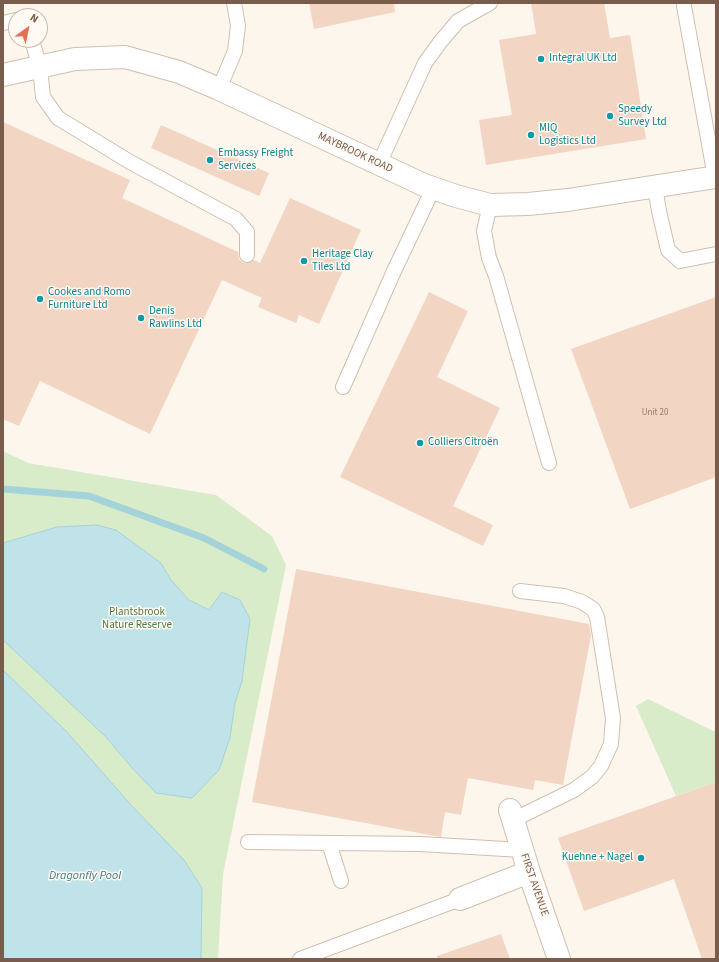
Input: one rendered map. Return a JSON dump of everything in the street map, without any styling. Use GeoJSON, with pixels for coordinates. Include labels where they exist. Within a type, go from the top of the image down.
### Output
{"type":"FeatureCollection","features":[{"type":"Feature","properties":{"kind":"street","name":"MAYBROOK ROAD"},"geometry":{"type":"LineString","coordinates":[[3,75],[75,59],[125,58],[179,72],[219,89],[433,189],[490,204],[528,204],[568,200],[716,177]]}},
{"type":"Feature","properties":{"kind":"street","name":"FIRST AVENUE"},"geometry":{"type":"LineString","coordinates":[[511,815],[559,959]]}},
{"type":"Feature","properties":{"kind":"street"},"geometry":{"type":"LineString","coordinates":[[460,899],[529,872]]}},
{"type":"Feature","properties":{"kind":"lane"},"geometry":{"type":"LineString","coordinates":[[219,89],[235,51],[238,26],[234,3]]}},
{"type":"Feature","properties":{"kind":"lane"},"geometry":{"type":"LineString","coordinates":[[379,164],[425,62],[458,21],[490,3]]}},
{"type":"Feature","properties":{"kind":"lane"},"geometry":{"type":"LineString","coordinates":[[684,6],[716,177]]}},
{"type":"Feature","properties":{"kind":"lane"},"geometry":{"type":"LineString","coordinates":[[34,48],[40,68],[43,97],[58,118],[130,162],[236,219],[247,232],[247,255]]}},
{"type":"Feature","properties":{"kind":"lane"},"geometry":{"type":"LineString","coordinates":[[654,187],[658,211],[668,250],[680,260],[716,254]]}},
{"type":"Feature","properties":{"kind":"lane"},"geometry":{"type":"LineString","coordinates":[[343,387],[394,271],[433,189]]}},
{"type":"Feature","properties":{"kind":"lane"},"geometry":{"type":"LineString","coordinates":[[490,204],[484,231],[489,258],[498,283],[549,463]]}},
{"type":"Feature","properties":{"kind":"lane"},"geometry":{"type":"LineString","coordinates":[[511,815],[574,790],[592,777],[601,766],[611,744],[613,718],[597,617],[593,609],[582,602],[564,596],[520,590]]}},
{"type":"Feature","properties":{"kind":"lane"},"geometry":{"type":"LineString","coordinates":[[248,842],[420,844],[522,850]]}},
{"type":"Feature","properties":{"kind":"lane"},"geometry":{"type":"LineString","coordinates":[[329,843],[341,881]]}},
{"type":"Feature","properties":{"kind":"lane"},"geometry":{"type":"LineString","coordinates":[[300,959],[460,899]]}},
{"type":"Feature","properties":{"kind":"green space","name":"Plantsbrook Nature Reserve"},"geometry":{"type":"Polygon","coordinates":[[[3,451],[28,463],[216,495],[272,536],[286,565],[223,874],[218,959],[3,959],[3,451]]]}},
{"type":"Feature","properties":{"kind":"green space"},"geometry":{"type":"Polygon","coordinates":[[[648,699],[713,731],[716,730],[716,782],[676,796],[636,706],[648,699]]]}},
{"type":"Feature","properties":{"kind":"water"},"geometry":{"type":"Polygon","coordinates":[[[97,525],[116,530],[161,563],[171,580],[189,600],[209,610],[222,592],[240,600],[250,619],[242,681],[235,703],[230,738],[219,770],[192,798],[156,793],[105,736],[3,640],[3,543],[57,527],[97,525]]]}},
{"type":"Feature","properties":{"kind":"water","name":"Dragonfly Pool"},"geometry":{"type":"Polygon","coordinates":[[[3,670],[67,732],[131,805],[184,860],[202,888],[201,959],[3,959],[3,670]]]}},
{"type":"Feature","properties":{"kind":"building"},"geometry":{"type":"Polygon","coordinates":[[[309,3],[394,3],[395,12],[314,29],[309,3]]]}},
{"type":"Feature","properties":{"kind":"building"},"geometry":{"type":"Polygon","coordinates":[[[531,3],[604,3],[610,38],[630,35],[646,139],[486,165],[479,120],[512,115],[499,40],[536,34],[531,3]]]}},
{"type":"Feature","properties":{"kind":"building"},"geometry":{"type":"Polygon","coordinates":[[[3,122],[130,180],[122,198],[238,252],[239,259],[243,263],[254,260],[260,263],[290,198],[361,230],[319,324],[299,315],[296,323],[258,307],[262,298],[222,280],[150,434],[40,381],[19,426],[3,419],[3,122]]]}},
{"type":"Feature","properties":{"kind":"building","name":"Embassy Freight Services"},"geometry":{"type":"Polygon","coordinates":[[[161,125],[269,173],[259,196],[151,148],[161,125]]]}},
{"type":"Feature","properties":{"kind":"building","name":"Colliers Citroën"},"geometry":{"type":"Polygon","coordinates":[[[429,292],[468,311],[437,377],[500,408],[453,506],[493,525],[483,546],[340,477],[429,292]]]}},
{"type":"Feature","properties":{"kind":"building"},"geometry":{"type":"Polygon","coordinates":[[[716,297],[716,477],[630,509],[571,349],[716,297]]]}},
{"type":"Feature","properties":{"kind":"building"},"geometry":{"type":"Polygon","coordinates":[[[296,569],[589,624],[591,635],[563,785],[535,780],[533,790],[468,778],[461,815],[445,812],[441,837],[252,802],[296,569]]]}},
{"type":"Feature","properties":{"kind":"building","name":"Kuehne + Nagel"},"geometry":{"type":"Polygon","coordinates":[[[716,782],[716,959],[702,959],[674,879],[584,911],[558,838],[716,782]]]}},
{"type":"Feature","properties":{"kind":"building"},"geometry":{"type":"Polygon","coordinates":[[[501,934],[510,959],[437,959],[437,956],[501,934]]]}},
{"type":"Feature","properties":{"kind":"waterway"},"geometry":{"type":"LineString","coordinates":[[3,489],[89,496],[204,538],[264,569]]}},
{"type":"Feature","properties":{"kind":"place","name":"Integral UK Ltd"},"geometry":{"type":"Point","coordinates":[541,59]}},
{"type":"Feature","properties":{"kind":"place","name":"Speedy Survey Ltd"},"geometry":{"type":"Point","coordinates":[610,116]}},
{"type":"Feature","properties":{"kind":"place","name":"MIQ Logistics Ltd"},"geometry":{"type":"Point","coordinates":[531,135]}},
{"type":"Feature","properties":{"kind":"place","name":"Embassy Freight Services"},"geometry":{"type":"Point","coordinates":[210,160]}},
{"type":"Feature","properties":{"kind":"place","name":"Heritage Clay Tiles Ltd"},"geometry":{"type":"Point","coordinates":[304,261]}},
{"type":"Feature","properties":{"kind":"place","name":"Cookes and Romo Furniture Ltd"},"geometry":{"type":"Point","coordinates":[40,299]}},
{"type":"Feature","properties":{"kind":"place","name":"Denis Rawlins Ltd"},"geometry":{"type":"Point","coordinates":[141,318]}},
{"type":"Feature","properties":{"kind":"place","name":"Colliers Citroën"},"geometry":{"type":"Point","coordinates":[420,443]}},
{"type":"Feature","properties":{"kind":"place","name":"Kuehne + Nagel"},"geometry":{"type":"Point","coordinates":[641,858]}}]}
